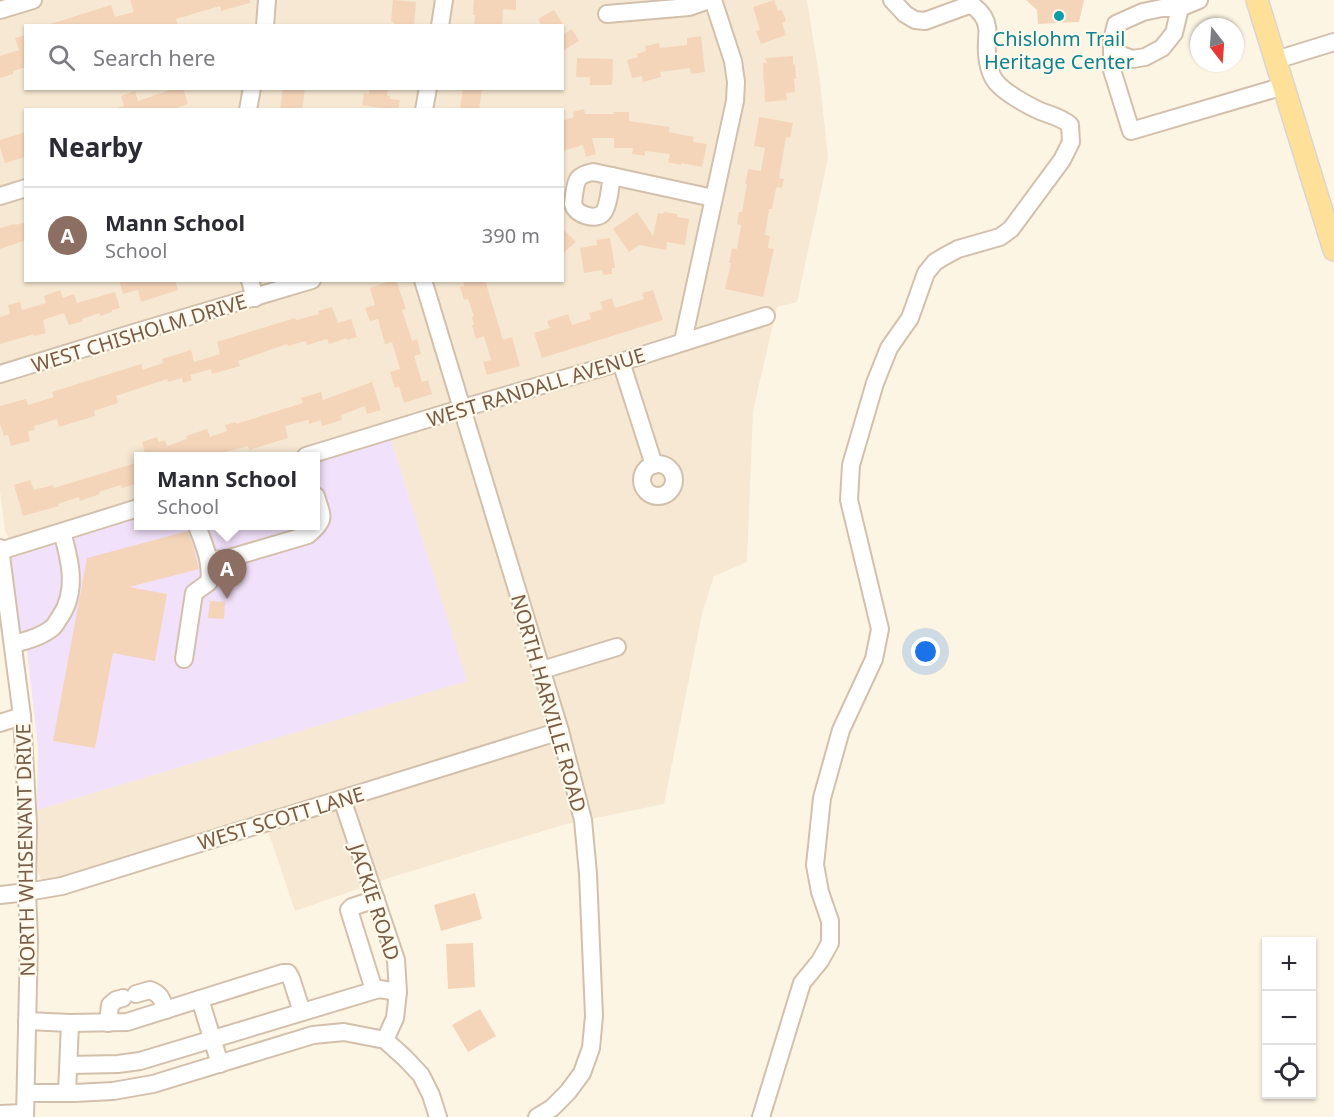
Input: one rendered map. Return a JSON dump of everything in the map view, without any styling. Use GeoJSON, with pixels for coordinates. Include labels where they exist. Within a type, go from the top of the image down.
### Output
{"type":"FeatureCollection","features":[{"type":"Feature","properties":{"kind":"main road"},"geometry":{"type":"LineString","coordinates":[[1257,0],[1334,250]]}},
{"type":"Feature","properties":{"kind":"street"},"geometry":{"type":"LineString","coordinates":[[0,10],[33,0]]}},
{"type":"Feature","properties":{"kind":"street"},"geometry":{"type":"LineString","coordinates":[[265,24],[267,0]]}},
{"type":"Feature","properties":{"kind":"street"},"geometry":{"type":"LineString","coordinates":[[440,24],[444,0]]}},
{"type":"Feature","properties":{"kind":"street"},"geometry":{"type":"LineString","coordinates":[[606,14],[689,7],[711,0],[733,61],[736,82],[735,101],[683,341]]}},
{"type":"Feature","properties":{"kind":"street"},"geometry":{"type":"LineString","coordinates":[[761,1117],[802,983],[820,961],[830,942],[830,921],[820,892],[815,865],[822,798],[841,730],[874,659],[880,629],[849,500],[851,465],[875,382],[889,348],[910,318],[926,273],[935,262],[951,252],[1000,237],[1011,229],[1062,160],[1071,142],[1070,125],[1064,119],[1038,110],[996,82],[988,61],[987,26],[979,10],[972,5],[925,21],[915,20],[905,14],[892,0]]}},
{"type":"Feature","properties":{"kind":"street"},"geometry":{"type":"LineString","coordinates":[[1199,0],[1180,8],[1162,8],[1143,12],[1116,24],[1112,40],[1112,70],[1131,131],[1284,86]]}},
{"type":"Feature","properties":{"kind":"street"},"geometry":{"type":"LineString","coordinates":[[1112,52],[1134,59],[1145,57],[1162,48],[1174,33],[1180,8]]}},
{"type":"Feature","properties":{"kind":"street"},"geometry":{"type":"LineString","coordinates":[[1276,60],[1334,42]]}},
{"type":"Feature","properties":{"kind":"street"},"geometry":{"type":"LineString","coordinates":[[248,108],[252,90]]}},
{"type":"Feature","properties":{"kind":"street"},"geometry":{"type":"LineString","coordinates":[[424,108],[428,90]]}},
{"type":"Feature","properties":{"kind":"street"},"geometry":{"type":"LineString","coordinates":[[612,176],[713,198]]}},
{"type":"Feature","properties":{"kind":"street"},"geometry":{"type":"LineString","coordinates":[[0,196],[24,190]]}},
{"type":"Feature","properties":{"kind":"street"},"geometry":{"type":"LineString","coordinates":[[251,282],[255,298]]}},
{"type":"Feature","properties":{"kind":"street","name":"WEST CHISHOLM DRIVE"},"geometry":{"type":"LineString","coordinates":[[0,374],[306,282]]}},
{"type":"Feature","properties":{"kind":"street","name":"NORTH HARVILLE ROAD"},"geometry":{"type":"LineString","coordinates":[[424,282],[542,669],[583,820],[588,874],[594,1016],[591,1048],[582,1073],[568,1092],[540,1116]]}},
{"type":"Feature","properties":{"kind":"street","name":"WEST RANDALL AVENUE"},"geometry":{"type":"LineString","coordinates":[[319,452],[766,316]]}},
{"type":"Feature","properties":{"kind":"street"},"geometry":{"type":"LineString","coordinates":[[621,362],[654,465]]}},
{"type":"Feature","properties":{"kind":"street"},"geometry":{"type":"LineString","coordinates":[[0,550],[134,509]]}},
{"type":"Feature","properties":{"kind":"street"},"geometry":{"type":"LineString","coordinates":[[320,511],[322,517],[320,526]]}},
{"type":"Feature","properties":{"kind":"street"},"geometry":{"type":"LineString","coordinates":[[184,659],[194,593],[209,582],[210,574],[209,559],[199,530]]}},
{"type":"Feature","properties":{"kind":"street"},"geometry":{"type":"LineString","coordinates":[[209,559],[223,560],[308,535],[315,530]]}},
{"type":"Feature","properties":{"kind":"street"},"geometry":{"type":"LineString","coordinates":[[13,644],[31,639],[53,628],[66,608],[72,582],[69,556],[62,532]]}},
{"type":"Feature","properties":{"kind":"street","name":"NORTH WHISENANT DRIVE"},"geometry":{"type":"LineString","coordinates":[[0,550],[22,716],[28,825],[29,940],[25,1115]]}},
{"type":"Feature","properties":{"kind":"street"},"geometry":{"type":"LineString","coordinates":[[542,669],[617,647]]}},
{"type":"Feature","properties":{"kind":"street"},"geometry":{"type":"LineString","coordinates":[[0,723],[22,716]]}},
{"type":"Feature","properties":{"kind":"street","name":"WEST SCOTT LANE"},"geometry":{"type":"LineString","coordinates":[[0,895],[62,886],[560,731]]}},
{"type":"Feature","properties":{"kind":"street","name":"JACKIE ROAD"},"geometry":{"type":"LineString","coordinates":[[342,800],[396,960],[398,992],[395,1018],[385,1040]]}},
{"type":"Feature","properties":{"kind":"street"},"geometry":{"type":"LineString","coordinates":[[374,990],[349,910],[376,899]]}},
{"type":"Feature","properties":{"kind":"street"},"geometry":{"type":"LineString","coordinates":[[27,1021],[127,1022],[288,973],[305,1037]]}},
{"type":"Feature","properties":{"kind":"street"},"geometry":{"type":"LineString","coordinates":[[69,1065],[128,1064],[374,990],[386,989],[398,992]]}},
{"type":"Feature","properties":{"kind":"street"},"geometry":{"type":"LineString","coordinates":[[108,1023],[110,1005],[116,1000],[150,990],[160,996],[165,1010]]}},
{"type":"Feature","properties":{"kind":"street"},"geometry":{"type":"LineString","coordinates":[[200,999],[220,1064]]}},
{"type":"Feature","properties":{"kind":"street"},"geometry":{"type":"LineString","coordinates":[[67,1093],[70,1023]]}},
{"type":"Feature","properties":{"kind":"street"},"geometry":{"type":"LineString","coordinates":[[26,1093],[113,1091],[153,1084],[305,1037],[344,1032],[385,1040],[421,1075],[438,1117]]}},
{"type":"Feature","properties":{"kind":"street"},"geometry":{"type":"LineString","coordinates":[[0,1114],[25,1115]]}},
{"type":"Feature","properties":{"kind":"shaded area"},"geometry":{"type":"Polygon","coordinates":[[[0,0],[807,0],[820,82],[828,158],[797,302],[777,307],[753,411],[747,562],[714,576],[702,614],[664,804],[566,824],[392,877],[295,911],[264,819],[52,883],[41,879],[38,872],[37,810],[466,681],[387,427],[304,452],[134,452],[134,504],[16,541],[9,538],[5,531],[0,491],[0,0]]]}},
{"type":"Feature","properties":{"kind":"shaded area"},"geometry":{"type":"Polygon","coordinates":[[[391,440],[467,681],[37,810],[38,748],[27,650],[16,632],[8,565],[12,558],[134,519],[134,530],[320,530],[320,462],[391,440]]]}},
{"type":"Feature","properties":{"kind":"building"},"geometry":{"type":"Polygon","coordinates":[[[130,0],[250,0],[250,3],[221,11],[220,6],[176,19],[177,24],[50,24],[111,5],[115,17],[134,12],[130,0]]]}},
{"type":"Feature","properties":{"kind":"building"},"geometry":{"type":"Polygon","coordinates":[[[393,0],[416,2],[414,24],[391,22],[393,0]]]}},
{"type":"Feature","properties":{"kind":"building"},"geometry":{"type":"Polygon","coordinates":[[[474,0],[516,0],[516,10],[503,9],[502,24],[474,24],[475,15],[473,15],[474,0]]]}},
{"type":"Feature","properties":{"kind":"building"},"geometry":{"type":"Polygon","coordinates":[[[774,0],[778,11],[782,10],[786,21],[782,23],[786,35],[761,44],[756,31],[760,30],[753,7],[774,0]]]}},
{"type":"Feature","properties":{"kind":"building","name":"Chislohm Trail Heritage Center"},"geometry":{"type":"Polygon","coordinates":[[[1026,0],[1084,0],[1079,22],[1038,24],[1037,10],[1026,0]]]}},
{"type":"Feature","properties":{"kind":"building"},"geometry":{"type":"Polygon","coordinates":[[[554,10],[563,24],[541,24],[538,19],[554,10]]]}},
{"type":"Feature","properties":{"kind":"building"},"geometry":{"type":"Polygon","coordinates":[[[572,29],[579,41],[564,50],[564,34],[572,29]]]}},
{"type":"Feature","properties":{"kind":"building"},"geometry":{"type":"Polygon","coordinates":[[[24,36],[24,68],[0,78],[0,56],[19,50],[15,38],[24,36]]]}},
{"type":"Feature","properties":{"kind":"building"},"geometry":{"type":"Polygon","coordinates":[[[701,36],[705,72],[691,74],[690,68],[660,72],[661,77],[643,82],[642,76],[632,78],[627,60],[638,57],[637,54],[646,51],[645,46],[659,43],[660,48],[687,45],[687,38],[701,36]]]}},
{"type":"Feature","properties":{"kind":"building"},"geometry":{"type":"Polygon","coordinates":[[[793,56],[795,92],[786,93],[787,100],[765,102],[763,63],[767,63],[765,58],[793,56]]]}},
{"type":"Feature","properties":{"kind":"building"},"geometry":{"type":"Polygon","coordinates":[[[577,58],[613,59],[612,85],[590,85],[590,77],[576,77],[577,58]]]}},
{"type":"Feature","properties":{"kind":"building"},"geometry":{"type":"Polygon","coordinates":[[[170,90],[184,90],[188,104],[177,108],[119,108],[124,106],[121,96],[135,91],[138,101],[170,90]]]}},
{"type":"Feature","properties":{"kind":"building"},"geometry":{"type":"Polygon","coordinates":[[[283,90],[305,90],[302,108],[280,108],[283,90]]]}},
{"type":"Feature","properties":{"kind":"building"},"geometry":{"type":"Polygon","coordinates":[[[370,90],[388,90],[387,96],[390,96],[390,99],[400,100],[398,108],[362,105],[364,93],[369,94],[370,90]]]}},
{"type":"Feature","properties":{"kind":"building"},"geometry":{"type":"Polygon","coordinates":[[[463,90],[482,90],[479,108],[460,108],[463,90]]]}},
{"type":"Feature","properties":{"kind":"building"},"geometry":{"type":"Polygon","coordinates":[[[584,109],[585,114],[629,112],[629,121],[670,127],[669,132],[694,137],[693,142],[707,144],[702,167],[668,162],[670,154],[645,151],[645,156],[632,154],[633,148],[614,148],[614,138],[592,138],[596,154],[586,157],[583,145],[564,150],[564,120],[574,117],[573,112],[584,109]]]}},
{"type":"Feature","properties":{"kind":"building"},"geometry":{"type":"Polygon","coordinates":[[[759,117],[793,123],[790,138],[786,137],[779,178],[784,179],[782,188],[777,187],[772,209],[769,209],[765,235],[770,236],[768,248],[774,249],[763,297],[725,289],[732,248],[737,249],[741,225],[737,224],[739,212],[742,212],[748,169],[761,171],[765,148],[754,146],[759,117]]]}},
{"type":"Feature","properties":{"kind":"building"},"geometry":{"type":"Polygon","coordinates":[[[24,133],[24,158],[5,163],[0,140],[24,133]]]}},
{"type":"Feature","properties":{"kind":"building"},"geometry":{"type":"Polygon","coordinates":[[[637,212],[653,236],[658,213],[677,214],[677,217],[689,219],[685,245],[667,242],[666,250],[639,245],[629,252],[613,229],[637,212]]]}},
{"type":"Feature","properties":{"kind":"building"},"geometry":{"type":"Polygon","coordinates":[[[24,223],[24,241],[0,249],[0,228],[24,223]]]}},
{"type":"Feature","properties":{"kind":"building"},"geometry":{"type":"Polygon","coordinates":[[[564,230],[576,242],[564,252],[564,230]]]}},
{"type":"Feature","properties":{"kind":"building"},"geometry":{"type":"Polygon","coordinates":[[[610,238],[615,268],[612,268],[612,274],[603,275],[602,270],[584,273],[580,248],[597,245],[596,240],[610,238]]]}},
{"type":"Feature","properties":{"kind":"building"},"geometry":{"type":"Polygon","coordinates":[[[120,282],[176,282],[178,290],[141,302],[138,290],[123,294],[120,282]]]}},
{"type":"Feature","properties":{"kind":"building"},"geometry":{"type":"Polygon","coordinates":[[[386,282],[397,282],[406,309],[402,310],[412,341],[417,339],[421,354],[414,356],[422,382],[428,380],[432,394],[404,403],[399,386],[395,388],[390,372],[400,369],[392,342],[385,344],[378,319],[370,321],[365,308],[375,305],[370,288],[386,282]]]}},
{"type":"Feature","properties":{"kind":"building"},"geometry":{"type":"Polygon","coordinates":[[[463,282],[486,282],[503,340],[512,337],[520,366],[487,375],[483,362],[491,360],[484,336],[476,339],[472,325],[474,325],[472,317],[474,316],[468,299],[464,300],[460,287],[464,286],[463,282]]]}},
{"type":"Feature","properties":{"kind":"building"},"geometry":{"type":"Polygon","coordinates":[[[60,290],[63,298],[74,294],[77,303],[115,292],[120,308],[69,325],[64,313],[43,320],[46,333],[34,336],[34,334],[0,344],[0,317],[10,314],[8,305],[20,302],[22,310],[46,303],[44,296],[60,290]]]}},
{"type":"Feature","properties":{"kind":"building"},"geometry":{"type":"Polygon","coordinates":[[[653,290],[663,320],[542,358],[534,333],[550,328],[547,321],[568,314],[572,325],[591,319],[589,313],[603,309],[600,302],[612,298],[615,308],[644,299],[642,293],[653,290]]]}},
{"type":"Feature","properties":{"kind":"building"},"geometry":{"type":"Polygon","coordinates":[[[332,307],[338,323],[351,319],[357,337],[329,344],[327,339],[307,345],[306,341],[288,346],[287,344],[238,361],[240,366],[212,374],[211,369],[190,375],[192,380],[183,383],[182,378],[168,382],[167,379],[116,396],[118,403],[94,411],[95,416],[59,427],[57,419],[34,426],[35,430],[28,431],[30,441],[11,446],[8,435],[4,436],[0,424],[0,406],[26,399],[28,405],[54,397],[52,392],[141,364],[143,370],[163,363],[162,359],[191,350],[194,362],[220,354],[217,342],[295,318],[296,320],[319,314],[318,311],[332,307]]]}},
{"type":"Feature","properties":{"kind":"building"},"geometry":{"type":"Polygon","coordinates":[[[372,382],[381,410],[367,414],[365,406],[341,415],[342,420],[322,426],[321,420],[309,424],[308,420],[285,426],[288,438],[249,450],[248,446],[226,452],[145,452],[142,442],[157,437],[159,442],[165,440],[167,446],[207,429],[210,437],[227,431],[225,425],[236,422],[236,424],[303,403],[301,398],[321,392],[323,400],[372,382]]]}},
{"type":"Feature","properties":{"kind":"building"},"geometry":{"type":"Polygon","coordinates":[[[134,464],[134,484],[122,488],[121,485],[80,501],[79,497],[58,504],[59,506],[23,516],[14,485],[30,480],[34,490],[53,485],[54,488],[134,464]]]}},
{"type":"Feature","properties":{"kind":"building"},"geometry":{"type":"Polygon","coordinates":[[[188,531],[199,569],[129,587],[167,594],[155,661],[113,653],[95,748],[53,741],[87,558],[188,531]]]}},
{"type":"Feature","properties":{"kind":"building"},"geometry":{"type":"Polygon","coordinates":[[[210,601],[225,602],[224,619],[208,618],[210,601]]]}},
{"type":"Feature","properties":{"kind":"building"},"geometry":{"type":"Polygon","coordinates":[[[475,893],[482,919],[441,931],[434,905],[475,893]]]}},
{"type":"Feature","properties":{"kind":"building"},"geometry":{"type":"Polygon","coordinates":[[[473,943],[475,987],[448,989],[446,944],[473,943]]]}},
{"type":"Feature","properties":{"kind":"building"},"geometry":{"type":"Polygon","coordinates":[[[480,1009],[496,1036],[468,1052],[452,1025],[480,1009]]]}},
{"type":"Feature","properties":{"kind":"place","name":"Chislohm Trail Heritage Center"},"geometry":{"type":"Point","coordinates":[1059,16]}},
{"type":"Feature","properties":{"kind":"place","name":"Mann School"},"geometry":{"type":"Point","coordinates":[227,599]}}]}
